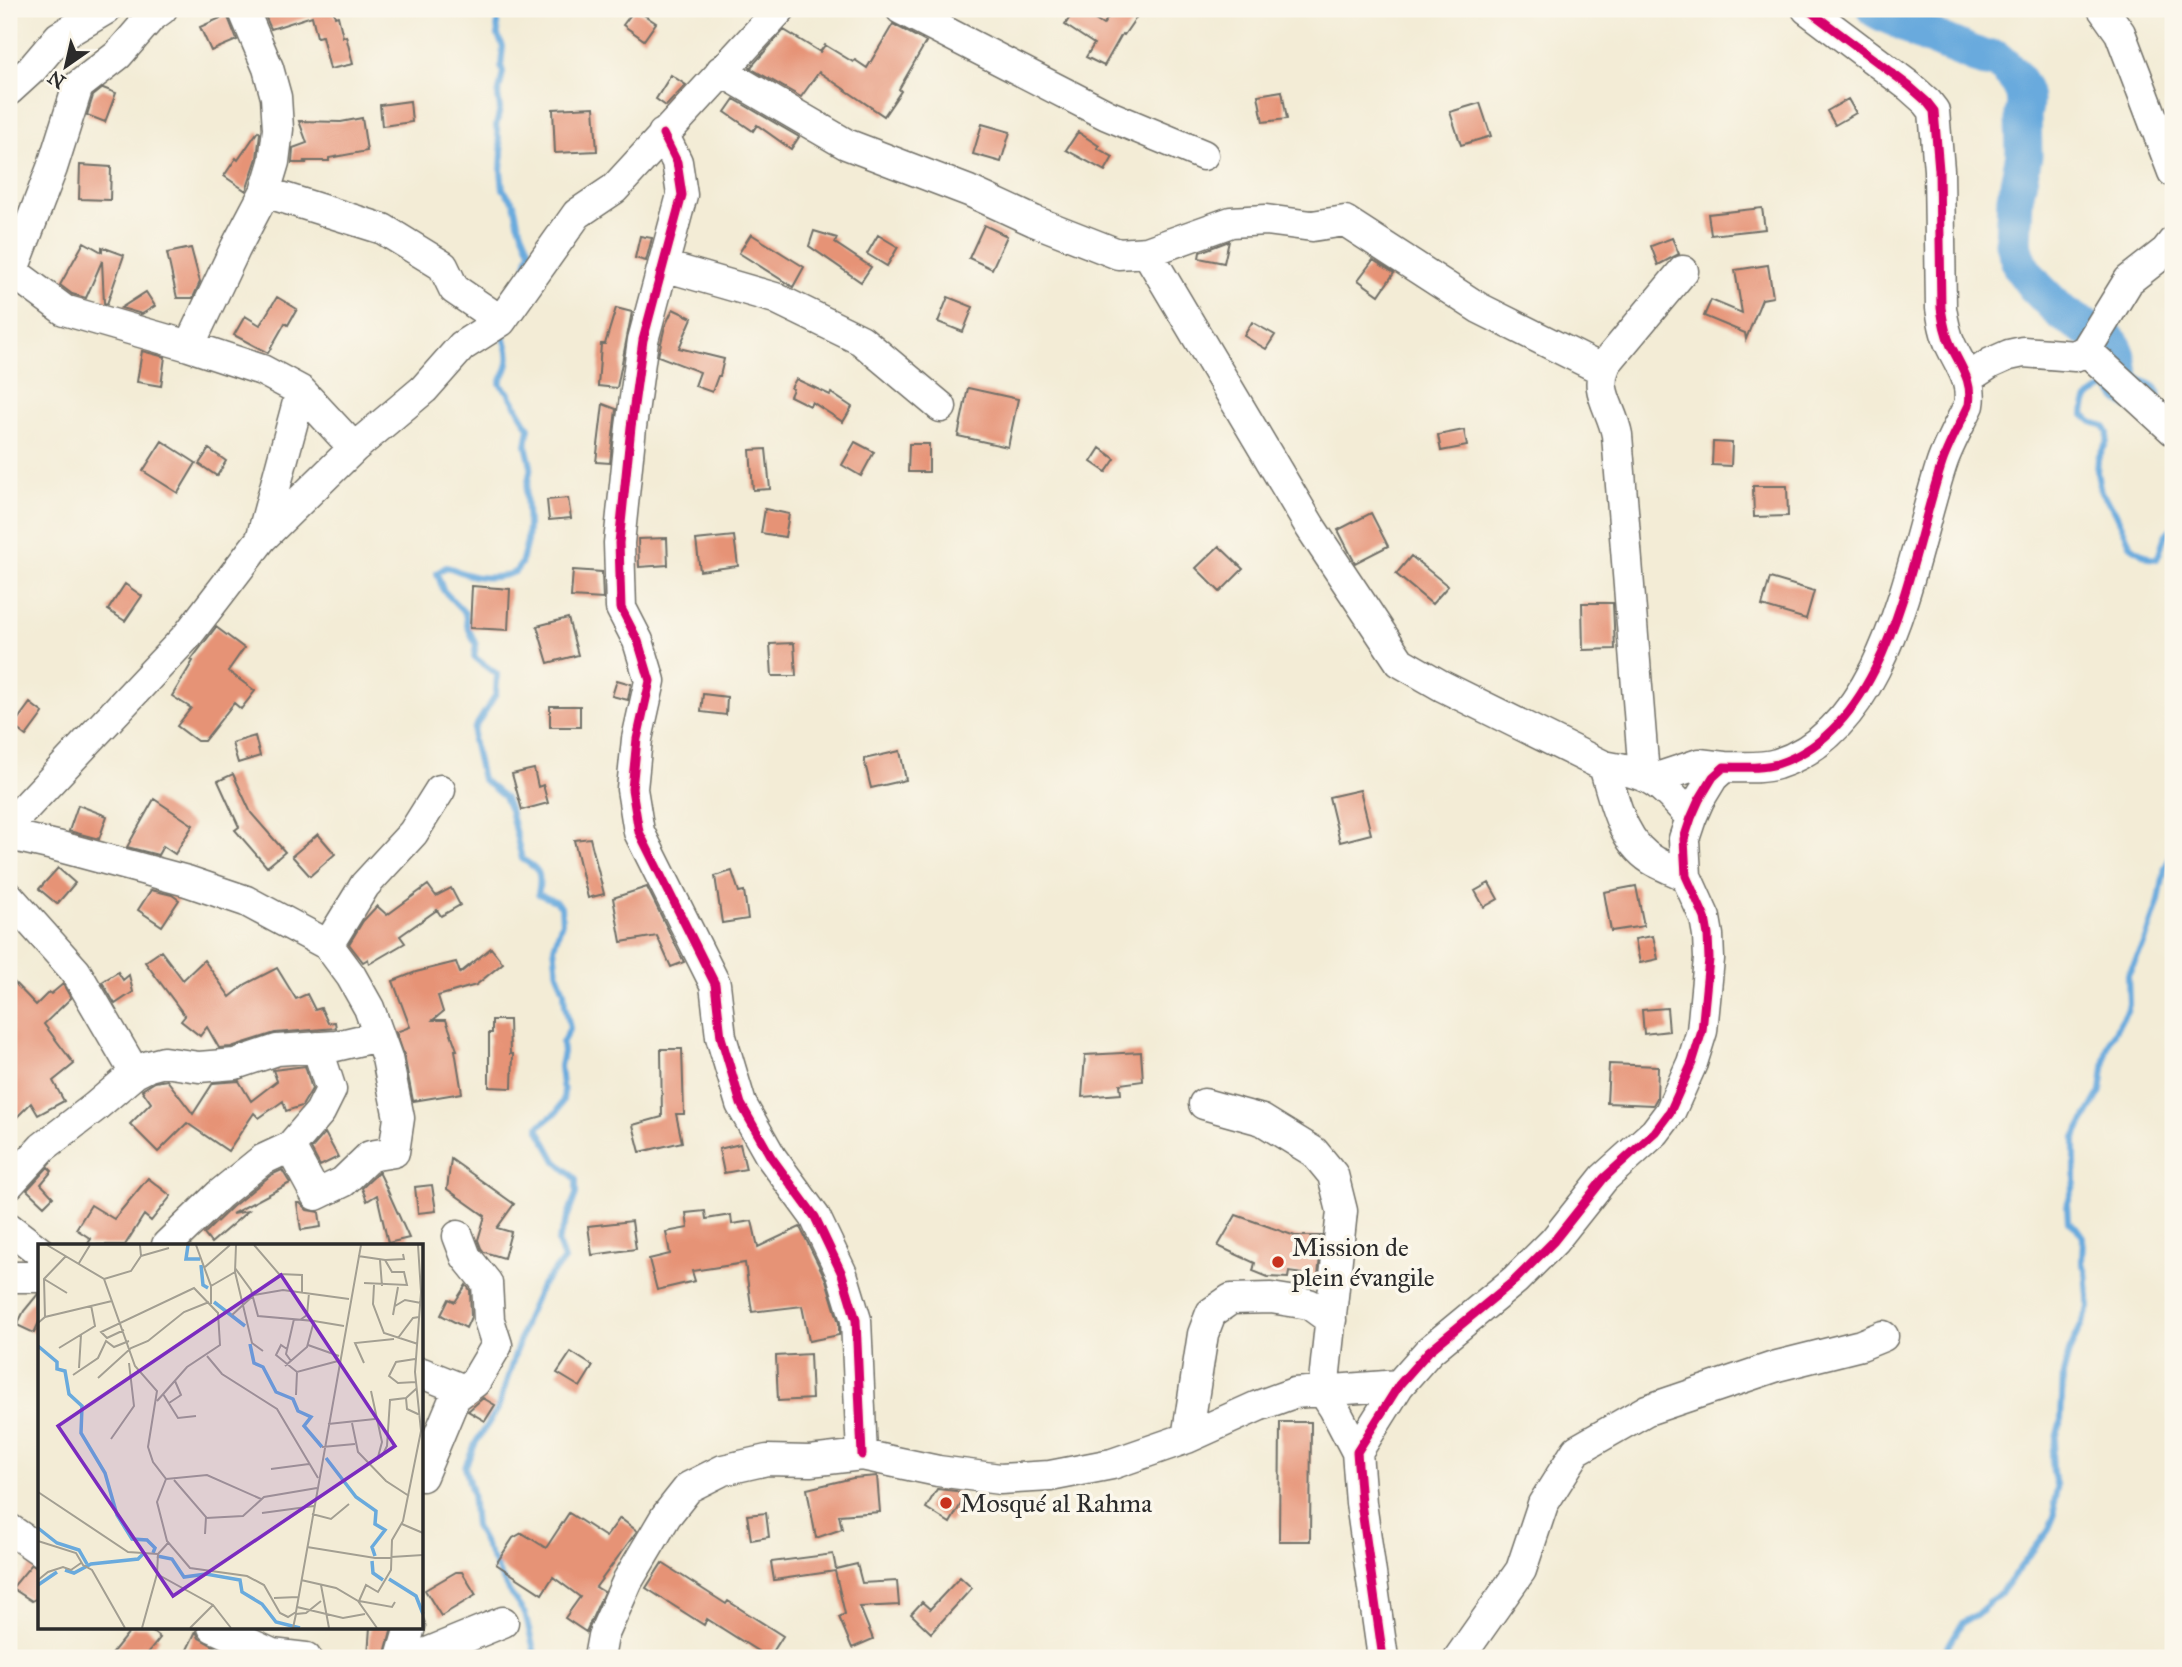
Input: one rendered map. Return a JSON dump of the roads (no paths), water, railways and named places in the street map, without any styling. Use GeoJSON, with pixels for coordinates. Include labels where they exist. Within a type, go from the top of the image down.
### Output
{"type":"FeatureCollection","features":[{"type":"Feature","properties":{"kind":"street"},"geometry":{"type":"LineString","coordinates":[[9,90],[32,69],[59,37],[106,9]]}},
{"type":"Feature","properties":{"kind":"street"},"geometry":{"type":"LineString","coordinates":[[162,9],[151,16],[118,55],[78,86],[52,168],[11,276],[64,310],[262,370],[300,391],[354,448]]}},
{"type":"Feature","properties":{"kind":"street"},"geometry":{"type":"LineString","coordinates":[[189,346],[265,192],[274,162],[278,128],[276,97],[268,68],[243,9]]}},
{"type":"Feature","properties":{"kind":"street"},"geometry":{"type":"LineString","coordinates":[[9,825],[187,636],[261,538],[354,448],[424,389],[463,346],[501,321],[577,214],[614,190],[780,9]]}},
{"type":"Feature","properties":{"kind":"street"},"geometry":{"type":"LineString","coordinates":[[901,9],[1107,115],[1203,155]]}},
{"type":"Feature","properties":{"kind":"street"},"geometry":{"type":"LineString","coordinates":[[1147,252],[1311,528],[1399,662],[1604,766],[1649,777],[1699,764],[1748,768],[1774,765],[1796,757],[1832,730],[1858,702],[1907,589],[1943,461],[1969,405],[1970,395],[1968,378],[1944,329],[1941,307],[1939,170],[1934,111],[1909,86],[1807,9]]}},
{"type":"Feature","properties":{"kind":"street"},"geometry":{"type":"LineString","coordinates":[[2103,9],[2120,33],[2173,172]]}},
{"type":"Feature","properties":{"kind":"street"},"geometry":{"type":"LineString","coordinates":[[721,71],[846,144],[970,191],[1034,221],[1118,254],[1147,252],[1231,222],[1266,220],[1312,226],[1345,221],[1479,308],[1603,370]]}},
{"type":"Feature","properties":{"kind":"street"},"geometry":{"type":"LineString","coordinates":[[663,134],[677,162],[682,195],[643,340],[619,543],[621,608],[638,641],[650,681],[637,739],[632,789],[639,832],[715,984],[721,1037],[741,1104],[771,1157],[815,1217],[842,1274],[856,1320],[862,1455]]}},
{"type":"Feature","properties":{"kind":"street"},"geometry":{"type":"LineString","coordinates":[[265,192],[383,229],[443,266],[454,289],[501,321]]}},
{"type":"Feature","properties":{"kind":"street"},"geometry":{"type":"LineString","coordinates":[[1968,378],[2009,355],[2024,352],[2075,356],[2086,350],[2129,280],[2166,251],[2173,242]]}},
{"type":"Feature","properties":{"kind":"street"},"geometry":{"type":"LineString","coordinates":[[664,266],[775,298],[862,340],[941,407]]}},
{"type":"Feature","properties":{"kind":"street"},"geometry":{"type":"LineString","coordinates":[[1683,271],[1607,362],[1601,388],[1617,435],[1649,777],[1690,818]]}},
{"type":"Feature","properties":{"kind":"street"},"geometry":{"type":"LineString","coordinates":[[2086,350],[2173,430]]}},
{"type":"Feature","properties":{"kind":"street"},"geometry":{"type":"LineString","coordinates":[[261,538],[300,391]]}},
{"type":"Feature","properties":{"kind":"street"},"geometry":{"type":"LineString","coordinates":[[1604,766],[1619,814],[1637,847],[1654,862],[1686,876]]}},
{"type":"Feature","properties":{"kind":"street"},"geometry":{"type":"LineString","coordinates":[[1357,1452],[1399,1385],[1429,1351],[1515,1280],[1554,1241],[1604,1178],[1655,1132],[1670,1112],[1689,1072],[1702,1031],[1709,959],[1705,918],[1686,876],[1684,839],[1690,818],[1713,777],[1724,766]]}},
{"type":"Feature","properties":{"kind":"street"},"geometry":{"type":"LineString","coordinates":[[328,945],[365,886],[413,833],[440,790]]}},
{"type":"Feature","properties":{"kind":"street"},"geometry":{"type":"LineString","coordinates":[[9,835],[187,881],[246,901],[328,945],[351,976],[369,1008],[387,1058],[399,1118],[394,1152],[370,1156],[343,1182],[316,1195],[290,1147]]}},
{"type":"Feature","properties":{"kind":"street"},"geometry":{"type":"LineString","coordinates":[[9,897],[76,972],[135,1073]]}},
{"type":"Feature","properties":{"kind":"street"},"geometry":{"type":"LineString","coordinates":[[9,1184],[43,1147],[135,1073],[164,1062],[199,1068],[234,1064],[277,1050],[336,1046],[379,1035]]}},
{"type":"Feature","properties":{"kind":"street"},"geometry":{"type":"LineString","coordinates":[[168,1244],[220,1194],[262,1160],[290,1147],[320,1112],[331,1090],[317,1047]]}},
{"type":"Feature","properties":{"kind":"street"},"geometry":{"type":"LineString","coordinates":[[1204,1104],[1262,1120],[1314,1152],[1334,1175],[1342,1211],[1323,1391],[1357,1452],[1360,1503],[1382,1658]]}},
{"type":"Feature","properties":{"kind":"street"},"geometry":{"type":"LineString","coordinates":[[9,1228],[38,1250]]}},
{"type":"Feature","properties":{"kind":"street"},"geometry":{"type":"LineString","coordinates":[[424,1471],[455,1397],[475,1382],[497,1345],[489,1320],[487,1283],[466,1257],[458,1237]]}},
{"type":"Feature","properties":{"kind":"street"},"geometry":{"type":"LineString","coordinates":[[9,1277],[38,1277]]}},
{"type":"Feature","properties":{"kind":"street"},"geometry":{"type":"LineString","coordinates":[[1187,1438],[1203,1334],[1212,1312],[1231,1299],[1271,1297],[1309,1304],[1331,1320]]}},
{"type":"Feature","properties":{"kind":"street"},"geometry":{"type":"LineString","coordinates":[[1459,1658],[1521,1570],[1543,1504],[1577,1451],[1647,1410],[1777,1366],[1861,1345],[1883,1336]]}},
{"type":"Feature","properties":{"kind":"street"},"geometry":{"type":"LineString","coordinates":[[424,1375],[464,1390]]}},
{"type":"Feature","properties":{"kind":"street"},"geometry":{"type":"LineString","coordinates":[[599,1658],[603,1636],[628,1580],[666,1516],[689,1487],[723,1470],[767,1460],[810,1461],[862,1455],[938,1471],[1000,1479],[1050,1476],[1112,1464],[1187,1438],[1294,1393],[1399,1385]]}},
{"type":"Feature","properties":{"kind":"street"},"geometry":{"type":"LineString","coordinates":[[9,1529],[38,1549]]}},
{"type":"Feature","properties":{"kind":"street"},"geometry":{"type":"LineString","coordinates":[[415,1658],[503,1622]]}},
{"type":"Feature","properties":{"kind":"street"},"geometry":{"type":"LineString","coordinates":[[216,1628],[306,1658]]}},
{"type":"Feature","properties":{"kind":"street"},"geometry":{"type":"LineString","coordinates":[[401,1658],[410,1628]]}},
{"type":"Feature","properties":{"kind":"waterway"},"geometry":{"type":"LineString","coordinates":[[496,9],[498,36],[503,46],[503,72],[498,96],[500,109],[496,126],[502,152],[503,189],[514,203],[518,222],[530,250],[526,264]]}},
{"type":"Feature","properties":{"kind":"waterway"},"geometry":{"type":"LineString","coordinates":[[1875,9],[1917,31],[1985,59],[1996,59],[2019,83],[2025,97],[2024,155],[2015,198],[2013,243],[2021,267],[2035,286],[2062,313],[2110,342],[2118,358],[2126,387],[2144,398]]}},
{"type":"Feature","properties":{"kind":"waterway"},"geometry":{"type":"LineString","coordinates":[[501,332],[509,358],[500,384],[508,392],[529,428],[526,445],[531,466],[526,493],[528,526],[521,564],[515,572],[496,577],[469,575],[446,567],[437,573],[443,590],[465,613],[476,645],[474,657],[497,674],[496,694],[474,729],[473,740],[482,779],[504,797],[510,810],[522,859],[538,872],[538,894],[555,901],[561,907],[562,922],[554,947],[570,1028],[562,1043],[560,1066],[564,1090],[557,1112],[539,1126],[539,1130],[556,1161],[576,1179],[576,1194],[558,1242],[564,1260],[541,1286],[526,1319],[498,1409],[476,1442],[465,1467],[472,1493],[475,1526],[508,1590],[525,1614],[536,1658]]}},
{"type":"Feature","properties":{"kind":"waterway"},"geometry":{"type":"LineString","coordinates":[[2113,385],[2089,398],[2084,415],[2092,422],[2104,426],[2108,433],[2107,442],[2098,458],[2097,472],[2101,492],[2115,511],[2131,546],[2149,558],[2157,559],[2164,538],[2173,528]]}},
{"type":"Feature","properties":{"kind":"waterway"},"geometry":{"type":"LineString","coordinates":[[1941,1658],[1962,1623],[1976,1615],[2001,1592],[2048,1531],[2055,1514],[2057,1488],[2052,1453],[2061,1420],[2063,1375],[2069,1352],[2089,1308],[2086,1271],[2082,1263],[2083,1237],[2076,1227],[2068,1222],[2067,1205],[2075,1182],[2075,1137],[2101,1091],[2110,1039],[2129,1004],[2128,975],[2145,942],[2159,901],[2165,867],[2173,852]]}},
{"type":"Feature","properties":{"kind":"place","name":"Mission de plein évangile"},"geometry":{"type":"Point","coordinates":[1278,1262]}},
{"type":"Feature","properties":{"kind":"place","name":"Mosqué al Rahma"},"geometry":{"type":"Point","coordinates":[946,1503]}}]}
